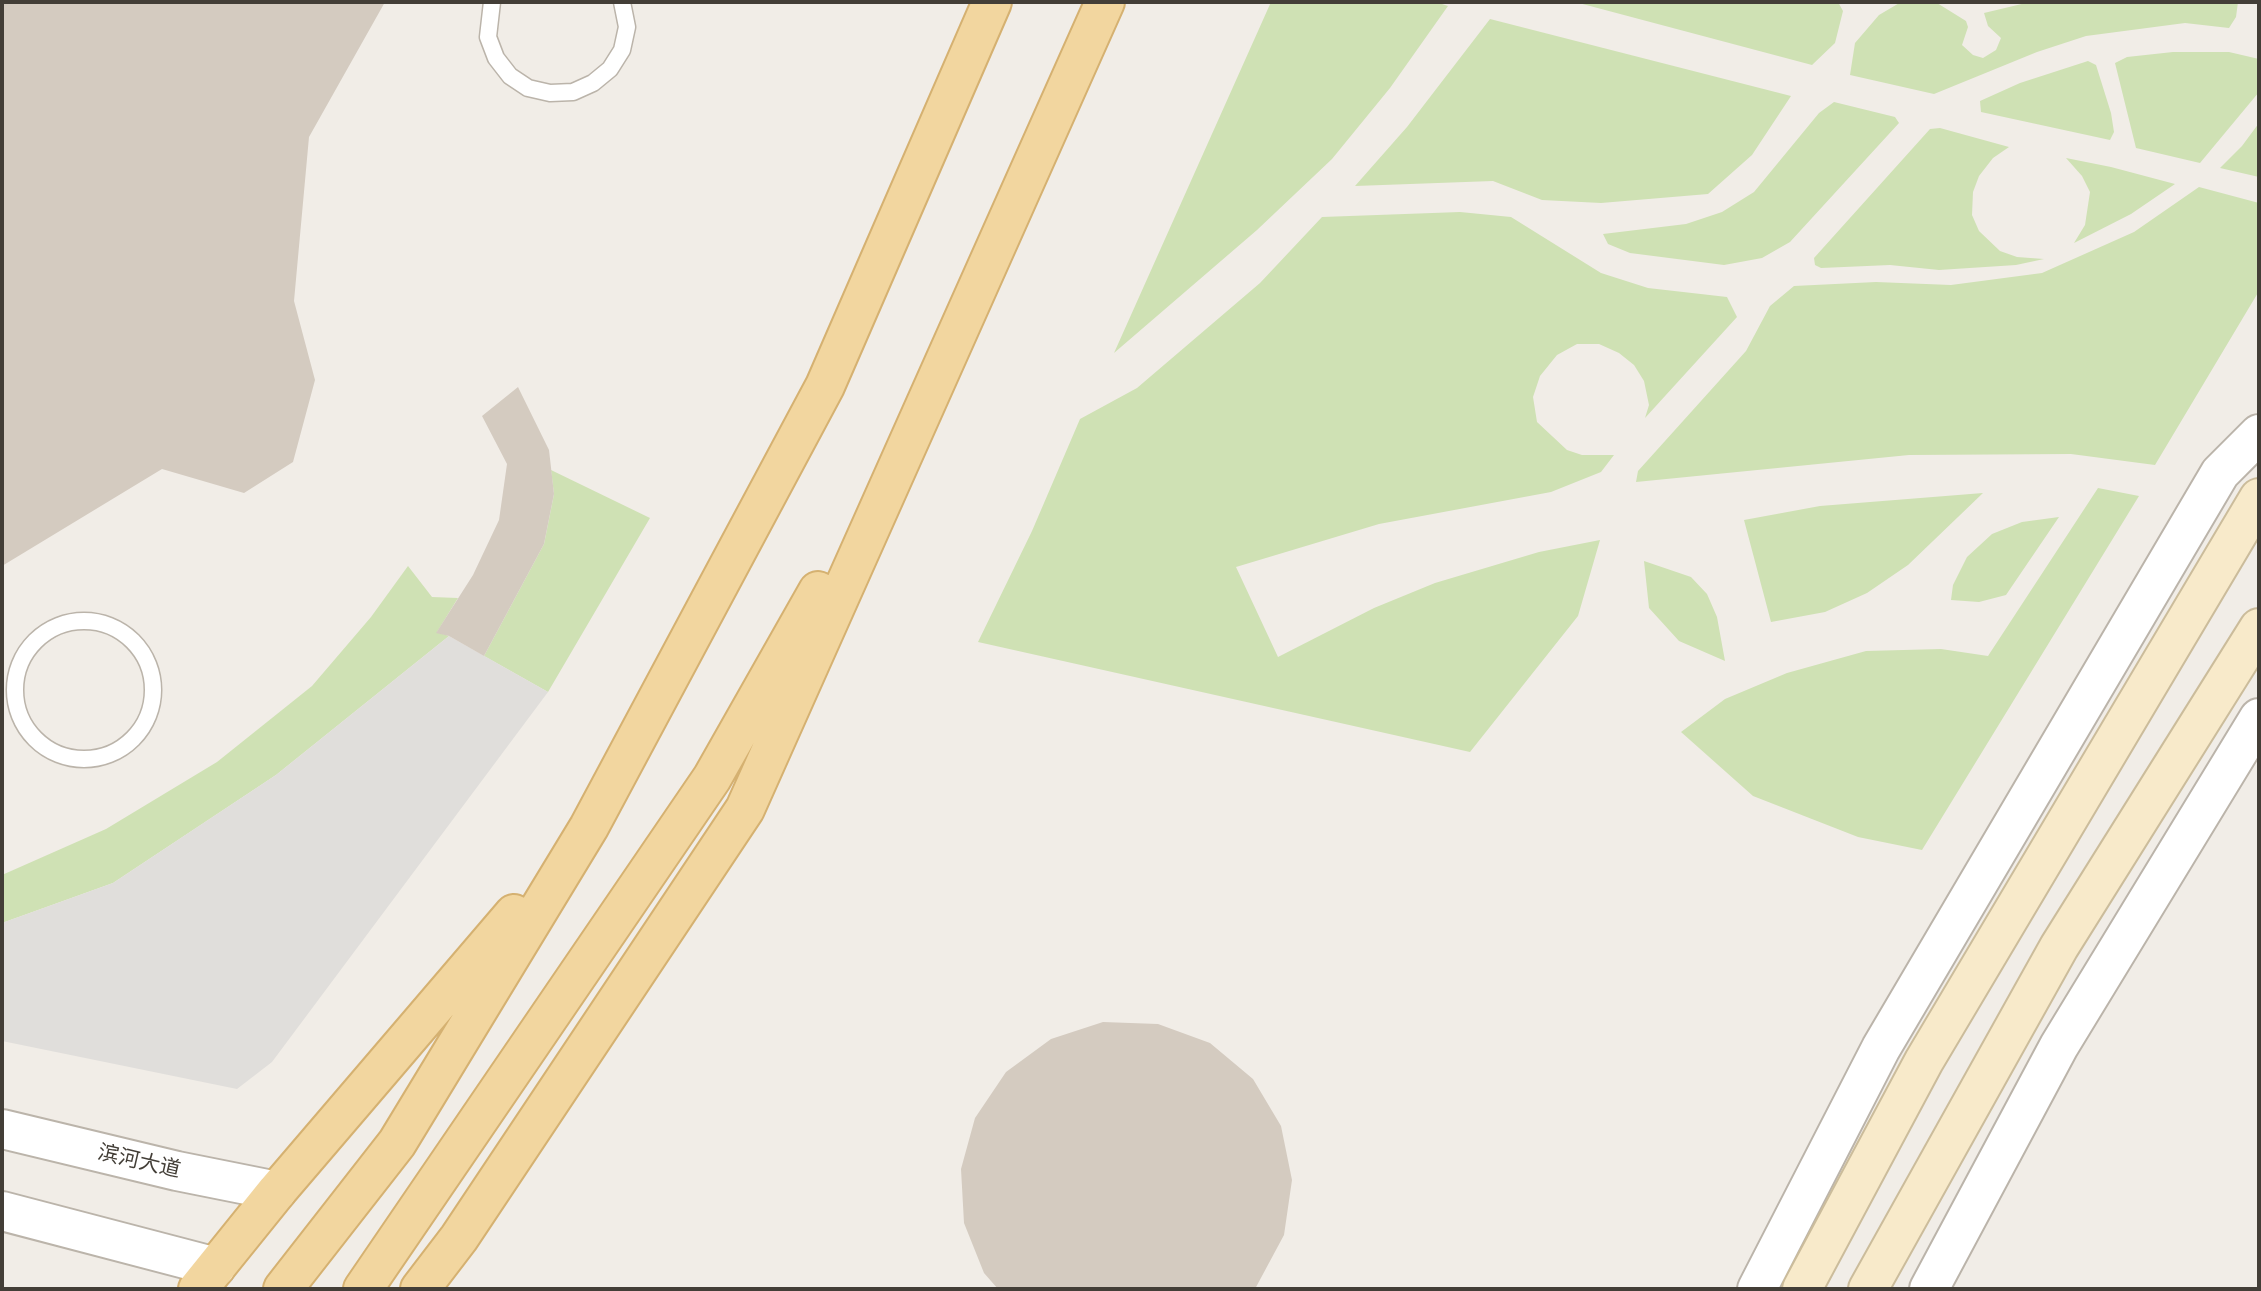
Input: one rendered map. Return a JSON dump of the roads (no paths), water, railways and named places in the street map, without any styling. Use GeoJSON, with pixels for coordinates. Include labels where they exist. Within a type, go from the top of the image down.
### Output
{"type":"FeatureCollection","features":[{"type":"Feature","properties":{"kind":"main road"},"geometry":{"type":"LineString","coordinates":[[283,1289],[397,1143],[589,827],[825,386],[992,2]]}},
{"type":"Feature","properties":{"kind":"main road"},"geometry":{"type":"LineString","coordinates":[[420,1289],[459,1238],[745,809],[1105,2]]}},
{"type":"Feature","properties":{"kind":"main road"},"geometry":{"type":"LineString","coordinates":[[363,1289],[712,778],[928,398]]}},
{"type":"Feature","properties":{"kind":"main road"},"geometry":{"type":"LineString","coordinates":[[1802,1289],[1924,1060],[2259,498]]}},
{"type":"Feature","properties":{"kind":"main road"},"geometry":{"type":"LineString","coordinates":[[1867,1289],[2059,947],[2259,628]]}},
{"type":"Feature","properties":{"kind":"main road"},"geometry":{"type":"LineString","coordinates":[[207,1278],[276,1191],[589,827]]}},
{"type":"Feature","properties":{"kind":"street"},"geometry":{"type":"LineString","coordinates":[[1757,1289],[1881,1048],[2220,473],[2259,434]]}},
{"type":"Feature","properties":{"kind":"street"},"geometry":{"type":"LineString","coordinates":[[1929,1289],[2059,1046],[2259,718]]}},
{"type":"Feature","properties":{"kind":"street","name":"滨河大道"},"geometry":{"type":"LineString","coordinates":[[2,1129],[276,1191]]}},
{"type":"Feature","properties":{"kind":"street"},"geometry":{"type":"LineString","coordinates":[[2,1211],[207,1278]]}},
{"type":"Feature","properties":{"kind":"lane"},"geometry":{"type":"LineString","coordinates":[[492,2],[488,37],[496,58],[510,76],[528,88],[550,93],[573,92],[593,83],[610,69],[622,50],[626,27],[622,2]]}},
{"type":"Feature","properties":{"kind":"lane"},"geometry":{"type":"LineString","coordinates":[[77,621],[101,623],[122,632],[139,648],[150,669],[153,692],[148,716],[137,735],[120,749],[99,758],[66,757],[36,741],[23,724],[15,703],[15,680],[21,659],[36,640],[55,627],[77,621]]}}]}
